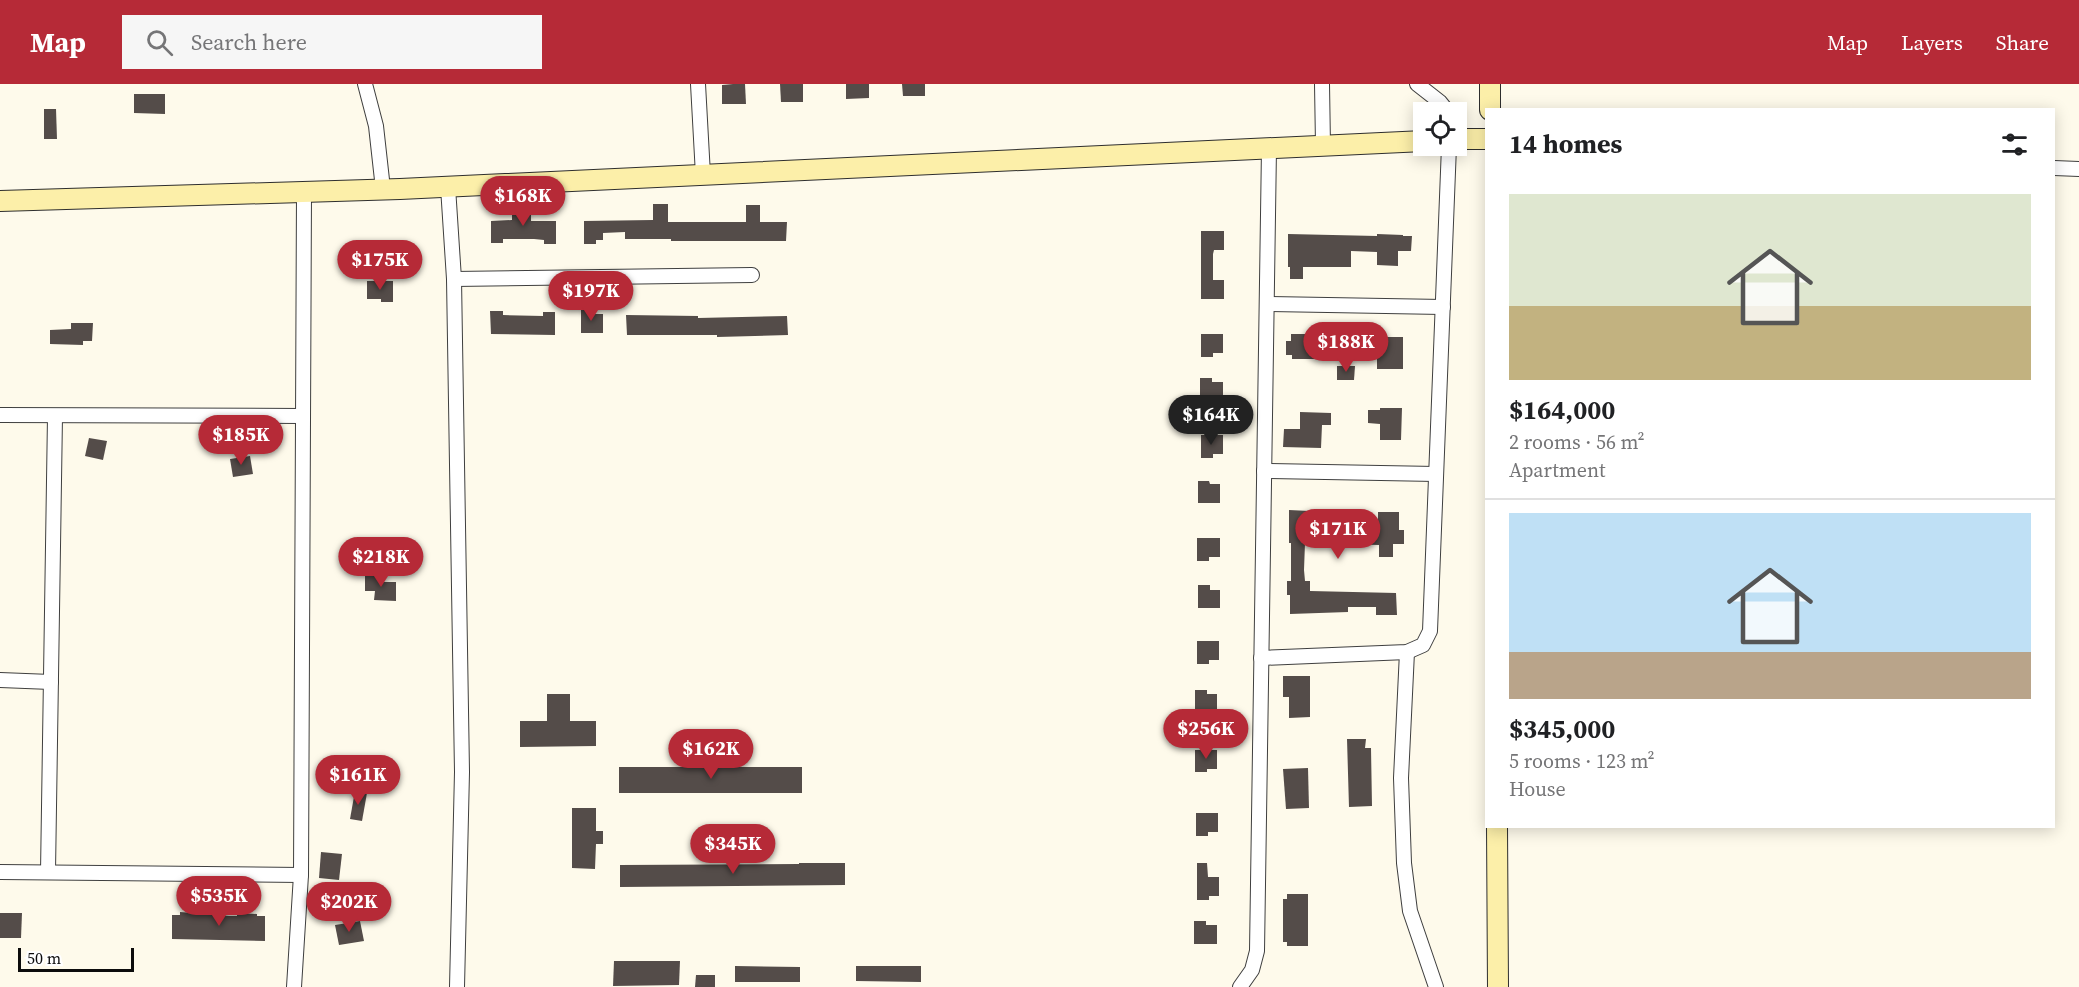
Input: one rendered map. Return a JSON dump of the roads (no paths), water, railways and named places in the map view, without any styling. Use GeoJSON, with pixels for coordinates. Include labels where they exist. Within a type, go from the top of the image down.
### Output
{"type":"FeatureCollection","features":[{"type":"Feature","properties":{"kind":"street"},"geometry":{"type":"LineString","coordinates":[[364,84],[376,126],[383,189]]}},
{"type":"Feature","properties":{"kind":"street"},"geometry":{"type":"LineString","coordinates":[[698,84],[703,175]]}},
{"type":"Feature","properties":{"kind":"street"},"geometry":{"type":"LineString","coordinates":[[1322,84],[1323,146]]}},
{"type":"Feature","properties":{"kind":"street"},"geometry":{"type":"LineString","coordinates":[[1417,84],[1440,102]]}},
{"type":"Feature","properties":{"kind":"street"},"geometry":{"type":"LineString","coordinates":[[1490,84],[1490,108]]}},
{"type":"Feature","properties":{"kind":"street"},"geometry":{"type":"LineString","coordinates":[[1467,139],[1485,139]]}},
{"type":"Feature","properties":{"kind":"street"},"geometry":{"type":"LineString","coordinates":[[0,201],[448,187],[1413,142]]}},
{"type":"Feature","properties":{"kind":"street"},"geometry":{"type":"LineString","coordinates":[[1240,987],[1252,970],[1257,951],[1269,148]]}},
{"type":"Feature","properties":{"kind":"street"},"geometry":{"type":"LineString","coordinates":[[1262,658],[1407,652],[1423,645],[1430,631],[1449,156]]}},
{"type":"Feature","properties":{"kind":"street"},"geometry":{"type":"LineString","coordinates":[[2055,168],[2079,170]]}},
{"type":"Feature","properties":{"kind":"street"},"geometry":{"type":"LineString","coordinates":[[448,187],[454,279],[462,772],[457,987]]}},
{"type":"Feature","properties":{"kind":"street"},"geometry":{"type":"LineString","coordinates":[[294,987],[301,875],[304,193]]}},
{"type":"Feature","properties":{"kind":"street"},"geometry":{"type":"LineString","coordinates":[[454,279],[752,275]]}},
{"type":"Feature","properties":{"kind":"street"},"geometry":{"type":"LineString","coordinates":[[1267,304],[1443,307]]}},
{"type":"Feature","properties":{"kind":"street"},"geometry":{"type":"LineString","coordinates":[[0,415],[303,416]]}},
{"type":"Feature","properties":{"kind":"street"},"geometry":{"type":"LineString","coordinates":[[48,872],[56,416]]}},
{"type":"Feature","properties":{"kind":"street"},"geometry":{"type":"LineString","coordinates":[[1264,471],[1437,474]]}},
{"type":"Feature","properties":{"kind":"street"},"geometry":{"type":"LineString","coordinates":[[1407,652],[1401,778],[1404,863],[1410,911],[1436,987]]}},
{"type":"Feature","properties":{"kind":"street"},"geometry":{"type":"LineString","coordinates":[[0,681],[51,682]]}},
{"type":"Feature","properties":{"kind":"street"},"geometry":{"type":"LineString","coordinates":[[1497,828],[1498,987]]}},
{"type":"Feature","properties":{"kind":"street"},"geometry":{"type":"LineString","coordinates":[[0,872],[301,875]]}}]}
